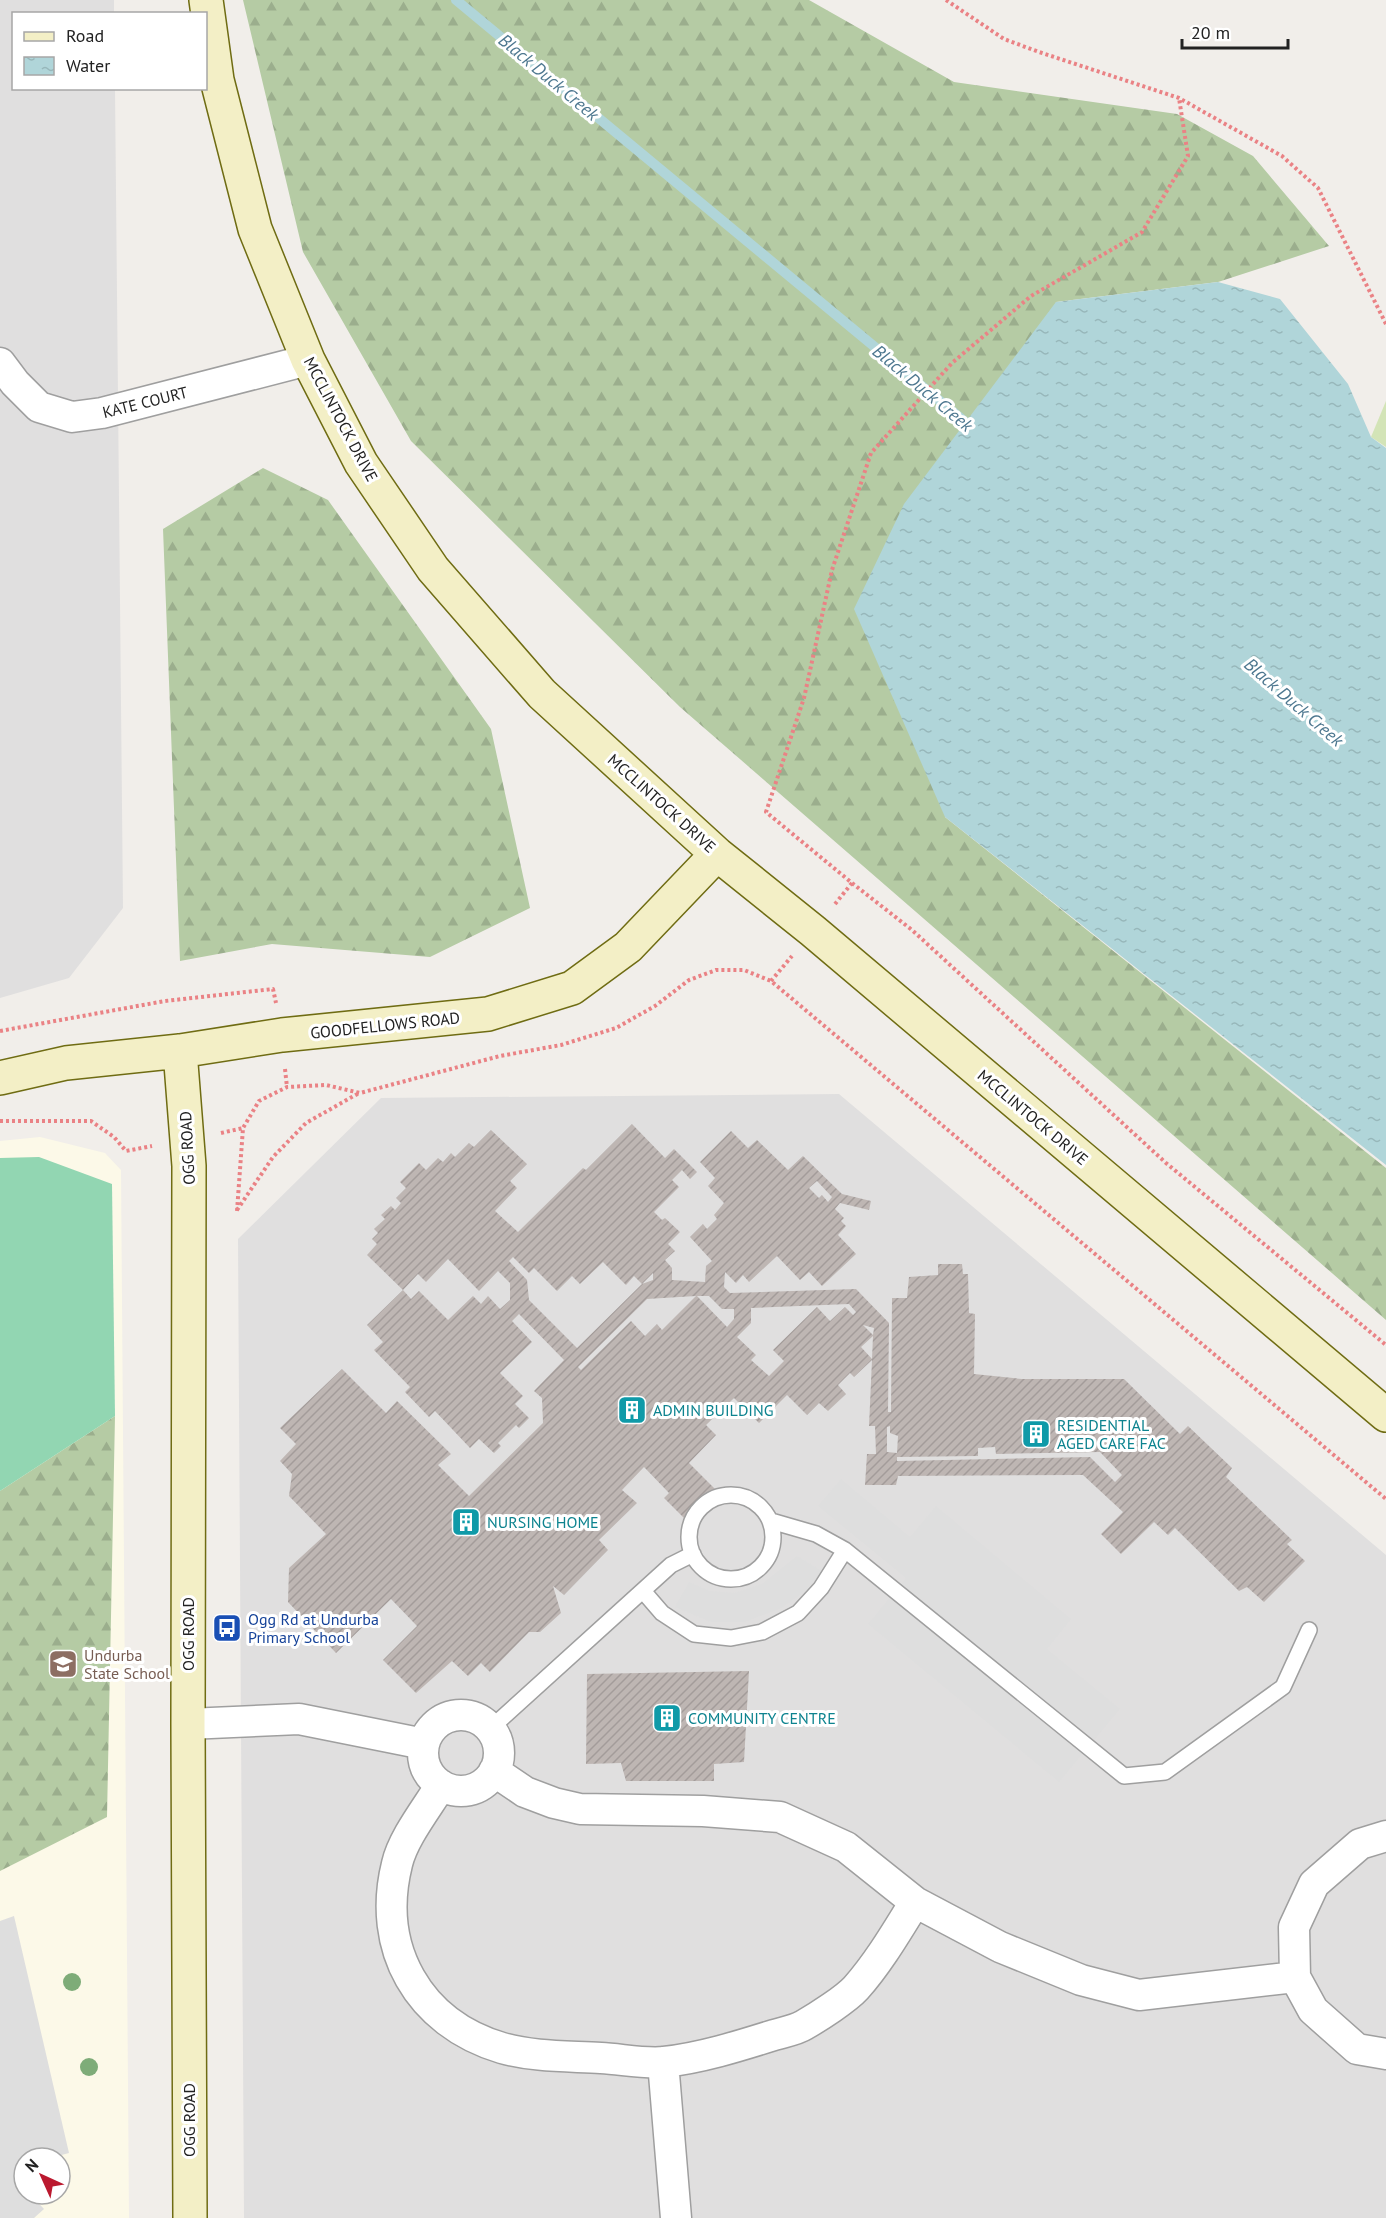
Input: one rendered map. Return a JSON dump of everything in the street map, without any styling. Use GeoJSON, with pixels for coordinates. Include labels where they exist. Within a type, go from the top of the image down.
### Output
{"type":"FeatureCollection","features":[{"type":"Feature","properties":{"kind":"street","name":"MCCLINTOCK DRIVE"},"geometry":{"type":"LineString","coordinates":[[206,0],[217,80],[255,229],[308,360],[361,463],[433,569],[542,694],[717,854],[813,931],[1386,1415]]}},
{"type":"Feature","properties":{"kind":"street","name":"KATE COURT"},"geometry":{"type":"LineString","coordinates":[[0,363],[15,383],[39,407],[72,417],[102,413],[308,360]]}},
{"type":"Feature","properties":{"kind":"street","name":"GOODFELLOWS ROAD"},"geometry":{"type":"LineString","coordinates":[[0,1078],[66,1063],[180,1051],[282,1035],[488,1014],[572,988],[628,947],[717,854]]}},
{"type":"Feature","properties":{"kind":"street","name":"OGG ROAD"},"geometry":{"type":"LineString","coordinates":[[180,1051],[189,1166],[190,2218]]}},
{"type":"Feature","properties":{"kind":"street"},"geometry":{"type":"LineString","coordinates":[[457,1715],[475,1718],[491,1728],[497,1740],[499,1752],[497,1764],[483,1785],[471,1790],[446,1789],[428,1772],[423,1761],[424,1744],[434,1726],[445,1718],[457,1715]]}},
{"type":"Feature","properties":{"kind":"street"},"geometry":{"type":"LineString","coordinates":[[188,1724],[299,1719],[424,1744]]}},
{"type":"Feature","properties":{"kind":"street"},"geometry":{"type":"LineString","coordinates":[[494,1771],[525,1792],[554,1803],[580,1809],[703,1811],[780,1816],[846,1847],[915,1902],[1000,1947],[1081,1980],[1140,1995],[1295,1977]]}},
{"type":"Feature","properties":{"kind":"street"},"geometry":{"type":"LineString","coordinates":[[441,1785],[397,1862],[391,1911],[392,1927],[407,1977],[419,1995],[456,2025],[502,2048],[525,2052],[663,2062],[737,2047],[802,2027],[855,1989],[915,1902]]}},
{"type":"Feature","properties":{"kind":"street"},"geometry":{"type":"LineString","coordinates":[[1386,1836],[1360,1844],[1314,1884],[1294,1928],[1295,1977],[1313,2010],[1357,2049],[1386,2054]]}},
{"type":"Feature","properties":{"kind":"street"},"geometry":{"type":"LineString","coordinates":[[663,2062],[676,2218]]}},
{"type":"Feature","properties":{"kind":"lane"},"geometry":{"type":"LineString","coordinates":[[738,1494],[752,1500],[763,1509],[771,1521],[774,1536],[772,1550],[765,1563],[754,1573],[741,1579],[713,1576],[702,1569],[689,1546],[692,1520],[699,1509],[710,1500],[723,1495],[738,1494]]}},
{"type":"Feature","properties":{"kind":"lane"},"geometry":{"type":"LineString","coordinates":[[771,1521],[816,1534],[845,1550],[1124,1776],[1165,1772],[1283,1687],[1309,1630]]}},
{"type":"Feature","properties":{"kind":"lane"},"geometry":{"type":"LineString","coordinates":[[643,1591],[662,1613],[694,1634],[731,1638],[762,1632],[798,1613],[821,1588],[845,1550]]}},
{"type":"Feature","properties":{"kind":"lane"},"geometry":{"type":"LineString","coordinates":[[491,1728],[671,1565],[693,1554]]}},
{"type":"Feature","properties":{"kind":"path"},"geometry":{"type":"LineString","coordinates":[[946,0],[1004,39],[1179,98],[1282,156],[1318,188],[1386,324]]}},
{"type":"Feature","properties":{"kind":"path"},"geometry":{"type":"LineString","coordinates":[[1179,98],[1188,156],[1142,232],[1031,296],[952,363],[871,453],[832,570],[804,698],[766,812],[912,930],[1166,1163],[1386,1344]]}},
{"type":"Feature","properties":{"kind":"path"},"geometry":{"type":"LineString","coordinates":[[771,981],[852,883]]}},
{"type":"Feature","properties":{"kind":"path"},"geometry":{"type":"LineString","coordinates":[[360,1093],[326,1085],[287,1087],[259,1101],[243,1128],[237,1210],[273,1157],[306,1123],[360,1093],[500,1056],[561,1045],[616,1028],[655,1006],[689,980],[716,970],[744,970],[771,981],[1386,1499]]}},
{"type":"Feature","properties":{"kind":"path"},"geometry":{"type":"LineString","coordinates":[[0,1121],[91,1121],[114,1137],[126,1151],[243,1128]]}},
{"type":"Feature","properties":{"kind":"shaded area"},"geometry":{"type":"Polygon","coordinates":[[[0,0],[114,0],[114,12],[12,12],[12,90],[115,90],[123,908],[69,978],[0,998],[0,0]]]}},
{"type":"Feature","properties":{"kind":"shaded area"},"geometry":{"type":"Polygon","coordinates":[[[839,1094],[1386,1555],[1386,2218],[244,2218],[238,1239],[381,1098],[839,1094]]]}},
{"type":"Feature","properties":{"kind":"shaded area","name":"Undurba State School"},"geometry":{"type":"Polygon","coordinates":[[[40,1137],[105,1153],[121,1170],[129,2218],[0,2218],[0,1141],[40,1137]]]}},
{"type":"Feature","properties":{"kind":"shaded area"},"geometry":{"type":"Polygon","coordinates":[[[841,1479],[910,1537],[936,1506],[1071,1619],[1047,1649],[1120,1709],[1059,1782],[868,1624],[906,1578],[818,1506],[841,1479]]]}},
{"type":"Feature","properties":{"kind":"shaded area"},"geometry":{"type":"Polygon","coordinates":[[[797,1556],[822,1571],[807,1590],[781,1608],[745,1622],[711,1622],[675,1607],[689,1582],[710,1591],[735,1593],[762,1584],[797,1556]]]}},
{"type":"Feature","properties":{"kind":"shaded area"},"geometry":{"type":"Polygon","coordinates":[[[14,1916],[67,2146],[12,2146],[12,2206],[41,2206],[44,2209],[34,2218],[0,2218],[0,1921],[14,1916]]]}},
{"type":"Feature","properties":{"kind":"green space"},"geometry":{"type":"Polygon","coordinates":[[[243,0],[809,0],[954,82],[1177,114],[1253,156],[1329,246],[1218,282],[1056,302],[945,817],[1386,1168],[1386,1320],[680,707],[411,441],[303,252],[243,0]]]}},
{"type":"Feature","properties":{"kind":"green space"},"geometry":{"type":"Polygon","coordinates":[[[1386,401],[1386,447],[1371,437],[1386,401]]]}},
{"type":"Feature","properties":{"kind":"green space"},"geometry":{"type":"Polygon","coordinates":[[[263,468],[328,500],[491,729],[530,908],[430,957],[272,944],[180,961],[163,529],[263,468]]]}},
{"type":"Feature","properties":{"kind":"green space"},"geometry":{"type":"Polygon","coordinates":[[[39,1157],[112,1184],[115,1416],[0,1491],[0,1158],[39,1157]]]}},
{"type":"Feature","properties":{"kind":"green space"},"geometry":{"type":"Polygon","coordinates":[[[115,1416],[107,1817],[0,1871],[0,1491],[115,1416]]]}},
{"type":"Feature","properties":{"kind":"water"},"geometry":{"type":"Polygon","coordinates":[[[1218,282],[1280,299],[1348,384],[1371,437],[1386,448],[1386,1165],[945,817],[854,609],[904,504],[1056,302],[1218,282]]]}},
{"type":"Feature","properties":{"kind":"building"},"geometry":{"type":"Polygon","coordinates":[[[632,1124],[665,1158],[674,1149],[697,1172],[690,1179],[682,1170],[672,1180],[679,1187],[654,1212],[662,1220],[665,1218],[680,1232],[668,1244],[675,1251],[665,1260],[672,1268],[672,1280],[705,1282],[706,1266],[712,1261],[690,1237],[703,1224],[707,1229],[717,1219],[714,1215],[724,1203],[708,1186],[715,1178],[700,1162],[731,1131],[748,1148],[757,1140],[788,1170],[803,1156],[842,1194],[871,1201],[869,1210],[840,1203],[835,1209],[844,1218],[841,1221],[846,1226],[838,1235],[856,1254],[822,1286],[809,1272],[800,1280],[777,1256],[749,1282],[743,1275],[736,1283],[725,1272],[724,1287],[730,1293],[856,1289],[889,1323],[888,1412],[891,1412],[892,1298],[907,1298],[909,1277],[938,1275],[938,1264],[962,1264],[963,1274],[968,1274],[969,1313],[975,1314],[974,1374],[1022,1379],[1124,1379],[1180,1434],[1188,1426],[1232,1468],[1226,1477],[1292,1540],[1287,1544],[1305,1561],[1264,1602],[1247,1587],[1239,1591],[1175,1528],[1168,1535],[1154,1522],[1121,1554],[1101,1534],[1123,1512],[1083,1475],[898,1476],[896,1485],[865,1485],[867,1454],[876,1454],[875,1426],[869,1426],[872,1360],[854,1377],[850,1373],[838,1385],[846,1394],[828,1411],[819,1403],[807,1415],[787,1395],[759,1423],[734,1398],[706,1425],[716,1435],[689,1463],[716,1490],[686,1520],[664,1498],[669,1493],[644,1467],[622,1490],[637,1503],[599,1540],[608,1550],[564,1595],[553,1586],[561,1613],[540,1632],[529,1632],[490,1672],[481,1663],[468,1676],[452,1661],[416,1693],[383,1660],[417,1626],[391,1599],[336,1653],[288,1602],[289,1568],[326,1534],[289,1496],[292,1474],[280,1461],[296,1444],[280,1428],[342,1369],[386,1413],[397,1401],[451,1454],[438,1465],[469,1496],[543,1423],[542,1398],[534,1391],[564,1360],[519,1314],[512,1321],[532,1342],[500,1373],[523,1396],[515,1404],[529,1418],[519,1428],[516,1425],[498,1443],[501,1446],[494,1453],[479,1439],[470,1448],[435,1411],[429,1417],[405,1392],[410,1387],[374,1350],[383,1342],[367,1325],[403,1290],[367,1255],[377,1244],[372,1239],[378,1233],[374,1229],[385,1219],[381,1215],[391,1206],[395,1210],[401,1203],[396,1198],[406,1188],[400,1182],[419,1163],[426,1170],[438,1158],[443,1162],[451,1153],[455,1157],[469,1143],[474,1147],[491,1130],[527,1164],[510,1181],[517,1188],[495,1211],[518,1232],[632,1124]],[[817,1181],[809,1188],[819,1198],[822,1195],[828,1202],[832,1197],[817,1181]],[[513,1257],[509,1261],[527,1280],[529,1300],[577,1348],[642,1284],[634,1276],[626,1285],[603,1262],[580,1284],[572,1276],[557,1291],[534,1268],[529,1273],[513,1257]],[[448,1259],[426,1282],[418,1274],[403,1290],[411,1299],[419,1291],[448,1320],[473,1296],[481,1304],[488,1296],[500,1309],[510,1300],[510,1283],[498,1271],[479,1291],[448,1259]],[[653,1273],[642,1284],[653,1280],[653,1273]],[[696,1296],[647,1299],[578,1367],[581,1370],[631,1321],[645,1336],[657,1324],[662,1330],[696,1296]],[[697,1296],[727,1327],[734,1319],[734,1309],[722,1309],[709,1296],[697,1296]],[[849,1304],[751,1308],[751,1323],[737,1337],[756,1355],[751,1360],[769,1376],[784,1361],[773,1350],[817,1307],[830,1321],[845,1307],[853,1315],[856,1312],[849,1304]],[[863,1325],[873,1335],[874,1328],[863,1325]],[[873,1336],[861,1347],[872,1359],[873,1336]],[[890,1426],[887,1427],[887,1452],[897,1453],[898,1436],[890,1433],[890,1426]],[[995,1447],[978,1448],[978,1456],[897,1457],[897,1461],[1090,1457],[1115,1482],[1122,1475],[1100,1452],[996,1454],[995,1447]]]}},
{"type":"Feature","properties":{"kind":"building","name":"COMMUNITY CENTRE"},"geometry":{"type":"Polygon","coordinates":[[[749,1671],[744,1762],[714,1764],[714,1781],[626,1781],[621,1763],[586,1764],[587,1674],[749,1671]]]}},
{"type":"Feature","properties":{"kind":"waterway","name":"Black Duck Creek"},"geometry":{"type":"LineString","coordinates":[[456,0],[975,430]]}},
{"type":"Feature","properties":{"kind":"place","name":"ADMIN BUILDING"},"geometry":{"type":"Point","coordinates":[632,1410]}},
{"type":"Feature","properties":{"kind":"place","name":"RESIDENTIAL AGED CARE FAC"},"geometry":{"type":"Point","coordinates":[1036,1434]}},
{"type":"Feature","properties":{"kind":"place","name":"NURSING HOME"},"geometry":{"type":"Point","coordinates":[466,1522]}},
{"type":"Feature","properties":{"kind":"place","name":"Ogg Rd at Undurba Primary School"},"geometry":{"type":"Point","coordinates":[227,1628]}},
{"type":"Feature","properties":{"kind":"place","name":"Undurba State School"},"geometry":{"type":"Point","coordinates":[63,1664]}},
{"type":"Feature","properties":{"kind":"place","name":"COMMUNITY CENTRE"},"geometry":{"type":"Point","coordinates":[667,1718]}}]}
